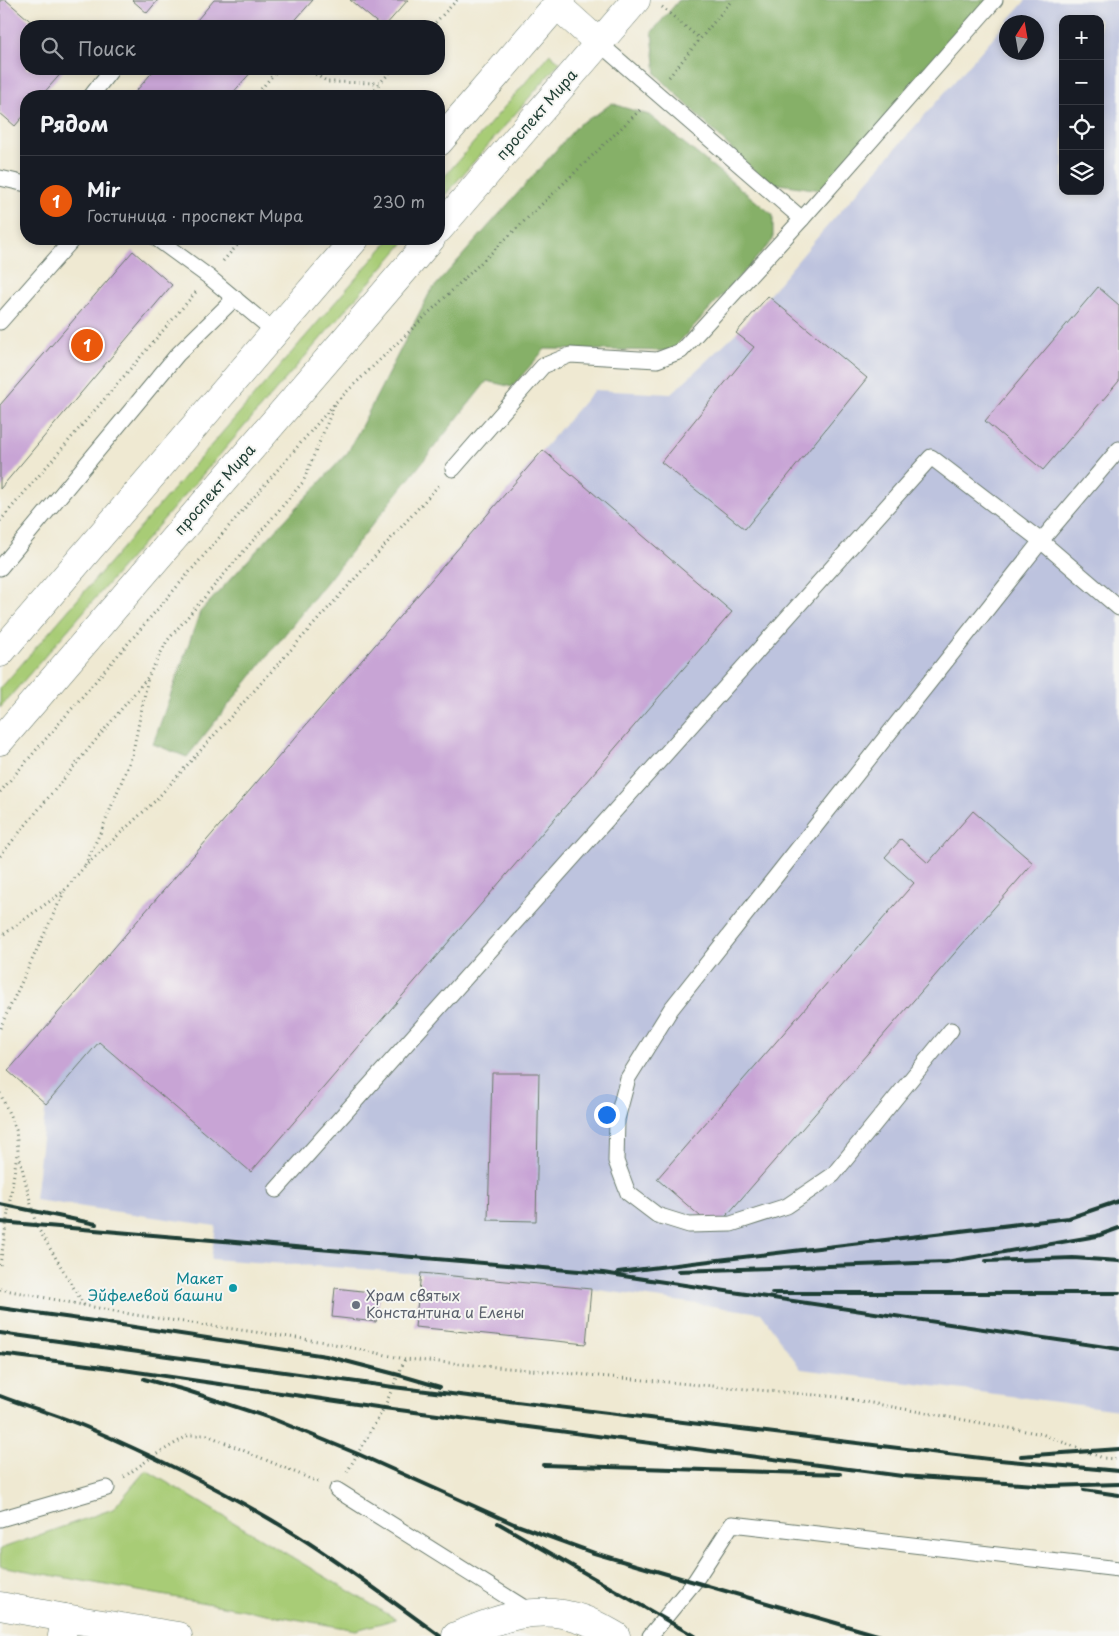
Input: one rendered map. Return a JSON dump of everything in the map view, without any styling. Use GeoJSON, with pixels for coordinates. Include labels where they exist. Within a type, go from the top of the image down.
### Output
{"type":"FeatureCollection","features":[{"type":"Feature","properties":{"kind":"main road"},"geometry":{"type":"LineString","coordinates":[[445,135],[557,2],[600,43]]}},
{"type":"Feature","properties":{"kind":"main road","name":"проспект Мира"},"geometry":{"type":"LineString","coordinates":[[445,222],[600,43],[649,3]]}},
{"type":"Feature","properties":{"kind":"main road"},"geometry":{"type":"LineString","coordinates":[[0,653],[350,245]]}},
{"type":"Feature","properties":{"kind":"main road","name":"проспект Мира"},"geometry":{"type":"LineString","coordinates":[[0,741],[426,245]]}},
{"type":"Feature","properties":{"kind":"main road"},"geometry":{"type":"LineString","coordinates":[[0,1606],[63,1627],[178,1636]]}},
{"type":"Feature","properties":{"kind":"main road"},"geometry":{"type":"LineString","coordinates":[[456,1636],[493,1620],[531,1612],[556,1612],[582,1619],[616,1636]]}},
{"type":"Feature","properties":{"kind":"lane"},"geometry":{"type":"LineString","coordinates":[[453,469],[543,366],[570,355],[656,360],[681,351],[802,219],[995,0]]}},
{"type":"Feature","properties":{"kind":"lane"},"geometry":{"type":"LineString","coordinates":[[600,43],[802,219]]}},
{"type":"Feature","properties":{"kind":"lane"},"geometry":{"type":"LineString","coordinates":[[96,90],[107,75]]}},
{"type":"Feature","properties":{"kind":"lane"},"geometry":{"type":"LineString","coordinates":[[0,178],[20,183]]}},
{"type":"Feature","properties":{"kind":"lane"},"geometry":{"type":"LineString","coordinates":[[0,322],[68,245]]}},
{"type":"Feature","properties":{"kind":"lane"},"geometry":{"type":"LineString","coordinates":[[165,245],[235,298],[275,332]]}},
{"type":"Feature","properties":{"kind":"lane"},"geometry":{"type":"LineString","coordinates":[[0,568],[177,355],[235,298]]}},
{"type":"Feature","properties":{"kind":"lane"},"geometry":{"type":"LineString","coordinates":[[951,1030],[833,1175],[787,1206],[731,1224],[689,1225],[656,1215],[628,1193],[616,1161],[617,1119],[628,1078],[671,1009],[1041,541],[1119,449]]}},
{"type":"Feature","properties":{"kind":"lane"},"geometry":{"type":"LineString","coordinates":[[276,1190],[931,458],[1041,541],[1119,608]]}},
{"type":"Feature","properties":{"kind":"lane"},"geometry":{"type":"LineString","coordinates":[[0,1519],[106,1488]]}},
{"type":"Feature","properties":{"kind":"lane"},"geometry":{"type":"LineString","coordinates":[[337,1490],[531,1612]]}},
{"type":"Feature","properties":{"kind":"lane"},"geometry":{"type":"LineString","coordinates":[[650,1636],[694,1581],[732,1524],[1119,1569]]}},
{"type":"Feature","properties":{"kind":"path"},"geometry":{"type":"LineString","coordinates":[[438,20],[457,0]]}},
{"type":"Feature","properties":{"kind":"path"},"geometry":{"type":"LineString","coordinates":[[666,80],[732,0]]}},
{"type":"Feature","properties":{"kind":"path"},"geometry":{"type":"LineString","coordinates":[[649,3],[700,39]]}},
{"type":"Feature","properties":{"kind":"path"},"geometry":{"type":"LineString","coordinates":[[262,90],[273,75]]}},
{"type":"Feature","properties":{"kind":"path"},"geometry":{"type":"LineString","coordinates":[[317,75],[328,82],[380,83]]}},
{"type":"Feature","properties":{"kind":"path"},"geometry":{"type":"LineString","coordinates":[[374,90],[387,75]]}},
{"type":"Feature","properties":{"kind":"path"},"geometry":{"type":"LineString","coordinates":[[0,792],[336,402],[646,104]]}},
{"type":"Feature","properties":{"kind":"path"},"geometry":{"type":"LineString","coordinates":[[220,264],[237,245]]}},
{"type":"Feature","properties":{"kind":"path"},"geometry":{"type":"LineString","coordinates":[[0,521],[201,286]]}},
{"type":"Feature","properties":{"kind":"path"},"geometry":{"type":"LineString","coordinates":[[0,856],[148,677],[167,640],[303,482],[336,402]]}},
{"type":"Feature","properties":{"kind":"path"},"geometry":{"type":"LineString","coordinates":[[0,1028],[64,891],[84,866],[155,801],[453,469]]}},
{"type":"Feature","properties":{"kind":"path"},"geometry":{"type":"LineString","coordinates":[[84,866],[103,827],[132,756],[148,677]]}},
{"type":"Feature","properties":{"kind":"path"},"geometry":{"type":"LineString","coordinates":[[0,937],[64,891]]}},
{"type":"Feature","properties":{"kind":"path"},"geometry":{"type":"LineString","coordinates":[[0,1093],[16,1130],[18,1151],[36,1225],[84,1305]]}},
{"type":"Feature","properties":{"kind":"path"},"geometry":{"type":"LineString","coordinates":[[0,1265],[18,1151]]}},
{"type":"Feature","properties":{"kind":"path"},"geometry":{"type":"LineString","coordinates":[[0,1289],[135,1315],[326,1342],[405,1359],[838,1397],[1042,1434],[1103,1458],[1119,1459]]}},
{"type":"Feature","properties":{"kind":"path"},"geometry":{"type":"LineString","coordinates":[[106,1488],[189,1435],[206,1435],[337,1490],[384,1408],[405,1359]]}},
{"type":"Feature","properties":{"kind":"shaded area"},"geometry":{"type":"Polygon","coordinates":[[[1026,0],[1119,0],[1119,1410],[801,1369],[761,1313],[591,1289],[421,1273],[211,1259],[216,1226],[35,1200],[46,1104],[8,1071],[594,390],[671,394],[736,333],[999,31],[999,60],[1044,60],[1044,15],[1013,15],[1026,0]]]}},
{"type":"Feature","properties":{"kind":"green space"},"geometry":{"type":"Polygon","coordinates":[[[679,0],[991,0],[828,191],[765,182],[656,74],[652,32],[679,0]]]}},
{"type":"Feature","properties":{"kind":"green space"},"geometry":{"type":"Polygon","coordinates":[[[550,54],[560,62],[445,195],[445,176],[550,54]]]}},
{"type":"Feature","properties":{"kind":"green space"},"geometry":{"type":"Polygon","coordinates":[[[612,103],[649,115],[773,215],[773,240],[671,351],[545,349],[512,387],[487,381],[187,757],[153,744],[200,612],[348,452],[430,292],[579,124],[612,103]]]}},
{"type":"Feature","properties":{"kind":"green space"},"geometry":{"type":"Polygon","coordinates":[[[385,245],[402,245],[0,708],[0,689],[385,245]]]}},
{"type":"Feature","properties":{"kind":"green space"},"geometry":{"type":"Polygon","coordinates":[[[146,1470],[396,1619],[356,1630],[0,1566],[0,1549],[113,1509],[146,1470]]]}},
{"type":"Feature","properties":{"kind":"building"},"geometry":{"type":"Polygon","coordinates":[[[0,0],[6,0],[29,20],[20,20],[20,75],[60,75],[46,90],[20,90],[20,120],[15,126],[0,113],[0,0]]]}},
{"type":"Feature","properties":{"kind":"building"},"geometry":{"type":"Polygon","coordinates":[[[132,0],[158,0],[147,13],[132,0]]]}},
{"type":"Feature","properties":{"kind":"building"},"geometry":{"type":"Polygon","coordinates":[[[214,0],[313,0],[295,20],[197,20],[214,0]]]}},
{"type":"Feature","properties":{"kind":"building"},"geometry":{"type":"Polygon","coordinates":[[[350,0],[408,0],[390,20],[374,20],[350,0]]]}},
{"type":"Feature","properties":{"kind":"building"},"geometry":{"type":"Polygon","coordinates":[[[150,75],[249,75],[235,90],[137,90],[150,75]]]}},
{"type":"Feature","properties":{"kind":"building"},"geometry":{"type":"Polygon","coordinates":[[[133,251],[172,285],[0,489],[0,405],[133,251]]]}},
{"type":"Feature","properties":{"kind":"building"},"geometry":{"type":"Polygon","coordinates":[[[1098,287],[1119,305],[1119,381],[1043,470],[985,421],[1098,287]]]}},
{"type":"Feature","properties":{"kind":"building"},"geometry":{"type":"Polygon","coordinates":[[[768,296],[867,378],[745,529],[661,462],[754,347],[736,333],[768,296]]]}},
{"type":"Feature","properties":{"kind":"building"},"geometry":{"type":"Polygon","coordinates":[[[543,450],[732,612],[251,1172],[99,1042],[46,1104],[8,1071],[543,450]]]}},
{"type":"Feature","properties":{"kind":"building"},"geometry":{"type":"Polygon","coordinates":[[[973,811],[1033,863],[715,1229],[657,1179],[914,883],[885,857],[901,839],[928,863],[973,811]]]}},
{"type":"Feature","properties":{"kind":"building"},"geometry":{"type":"Polygon","coordinates":[[[492,1073],[539,1073],[536,1221],[488,1220],[492,1073]]]}},
{"type":"Feature","properties":{"kind":"building"},"geometry":{"type":"Polygon","coordinates":[[[421,1273],[591,1289],[586,1344],[415,1327],[421,1273]]]}},
{"type":"Feature","properties":{"kind":"building","name":"Храм святых Константина и Елены"},"geometry":{"type":"Polygon","coordinates":[[[335,1288],[380,1293],[376,1322],[332,1317],[335,1288]]]}},
{"type":"Feature","properties":{"kind":"railway"},"geometry":{"type":"LineString","coordinates":[[618,1272],[1069,1218],[1119,1201]]}},
{"type":"Feature","properties":{"kind":"railway"},"geometry":{"type":"LineString","coordinates":[[0,1204],[96,1224]]}},
{"type":"Feature","properties":{"kind":"railway"},"geometry":{"type":"LineString","coordinates":[[0,1222],[603,1273],[1119,1349]]}},
{"type":"Feature","properties":{"kind":"railway"},"geometry":{"type":"LineString","coordinates":[[678,1271],[946,1262],[1097,1236],[1119,1228]]}},
{"type":"Feature","properties":{"kind":"railway"},"geometry":{"type":"LineString","coordinates":[[986,1261],[1073,1258],[1119,1261]]}},
{"type":"Feature","properties":{"kind":"railway"},"geometry":{"type":"LineString","coordinates":[[772,1293],[1119,1293]]}},
{"type":"Feature","properties":{"kind":"railway"},"geometry":{"type":"LineString","coordinates":[[0,1308],[326,1356],[440,1387]]}},
{"type":"Feature","properties":{"kind":"railway"},"geometry":{"type":"LineString","coordinates":[[0,1333],[393,1387],[989,1459],[1119,1471]]}},
{"type":"Feature","properties":{"kind":"railway"},"geometry":{"type":"LineString","coordinates":[[0,1354],[384,1408],[902,1476],[1050,1486],[1119,1484]]}},
{"type":"Feature","properties":{"kind":"railway"},"geometry":{"type":"LineString","coordinates":[[144,1379],[185,1390],[273,1419],[358,1454],[514,1524],[594,1553],[881,1636]]}},
{"type":"Feature","properties":{"kind":"railway"},"geometry":{"type":"LineString","coordinates":[[0,1396],[86,1427],[140,1451],[220,1491],[316,1548],[440,1636]]}},
{"type":"Feature","properties":{"kind":"railway"},"geometry":{"type":"LineString","coordinates":[[1021,1456],[1119,1449]]}},
{"type":"Feature","properties":{"kind":"railway"},"geometry":{"type":"LineString","coordinates":[[543,1465],[840,1474]]}},
{"type":"Feature","properties":{"kind":"railway"},"geometry":{"type":"LineString","coordinates":[[1084,1490],[1119,1495]]}},
{"type":"Feature","properties":{"kind":"railway"},"geometry":{"type":"LineString","coordinates":[[498,1523],[694,1636]]}},
{"type":"Feature","properties":{"kind":"place","name":"Mir"},"geometry":{"type":"Point","coordinates":[87,345]}},
{"type":"Feature","properties":{"kind":"place","name":"Макет Эйфелевой башни"},"geometry":{"type":"Point","coordinates":[233,1288]}},
{"type":"Feature","properties":{"kind":"place","name":"Храм святых Константина и Елены"},"geometry":{"type":"Point","coordinates":[356,1305]}}]}
